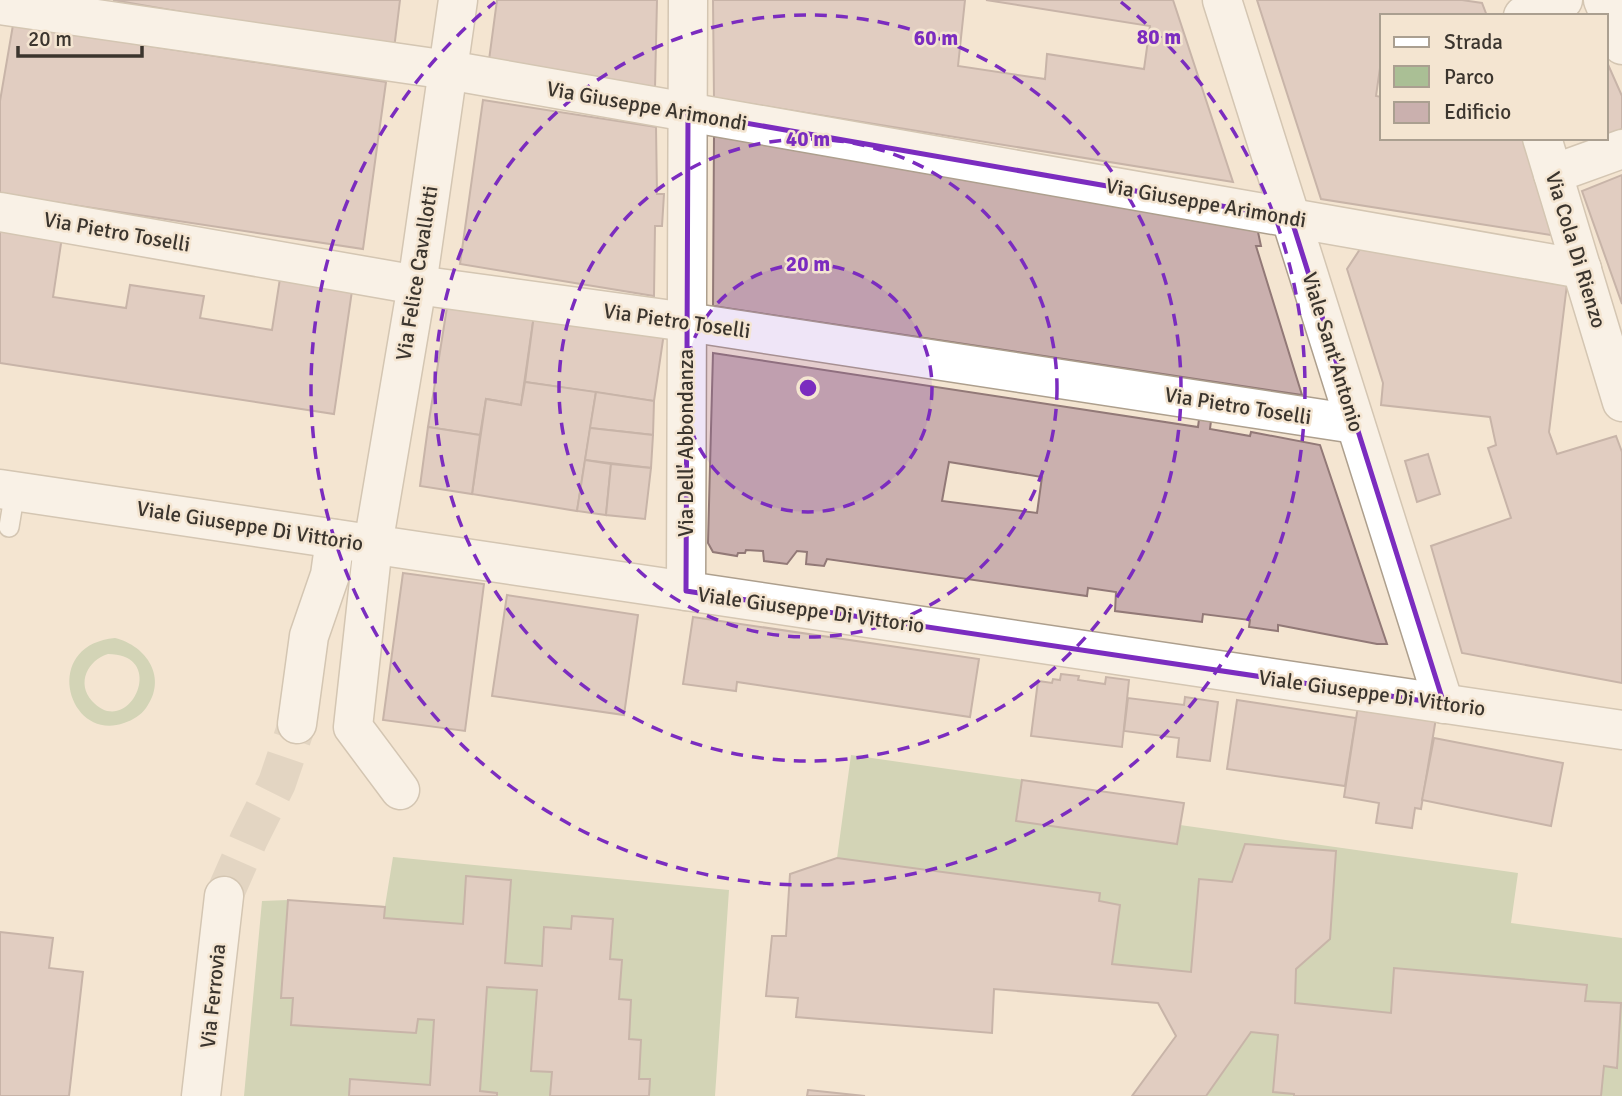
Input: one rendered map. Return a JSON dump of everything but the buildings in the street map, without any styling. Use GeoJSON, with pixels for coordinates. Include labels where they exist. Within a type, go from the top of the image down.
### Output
{"type":"FeatureCollection","features":[{"type":"Feature","properties":{"kind":"street","name":"Via Felice Cavallotti"},"geometry":{"type":"LineString","coordinates":[[400,790],[353,727],[373,545],[417,285],[458,0]]}},
{"type":"Feature","properties":{"kind":"street","name":"Via Dell' Abbondanza"},"geometry":{"type":"LineString","coordinates":[[686,591],[688,0]]}},
{"type":"Feature","properties":{"kind":"street","name":"Viale Sant'Antonio"},"geometry":{"type":"LineString","coordinates":[[1223,0],[1444,704]]}},
{"type":"Feature","properties":{"kind":"street"},"geometry":{"type":"LineString","coordinates":[[1528,14],[1563,0]]}},
{"type":"Feature","properties":{"kind":"street"},"geometry":{"type":"LineString","coordinates":[[1603,0],[1622,45]]}},
{"type":"Feature","properties":{"kind":"street","name":"Via Giuseppe Arimondi"},"geometry":{"type":"LineString","coordinates":[[0,5],[447,70],[1582,270]]}},
{"type":"Feature","properties":{"kind":"street","name":"Via Cola Di Rienzo"},"geometry":{"type":"LineString","coordinates":[[1543,140],[1582,270],[1615,353],[1622,402]]}},
{"type":"Feature","properties":{"kind":"street"},"geometry":{"type":"LineString","coordinates":[[1553,174],[1622,149]]}},
{"type":"Feature","properties":{"kind":"street","name":"Via Pietro Toselli"},"geometry":{"type":"LineString","coordinates":[[0,212],[417,285],[687,322],[1355,424]]}},
{"type":"Feature","properties":{"kind":"street","name":"Viale Giuseppe Di Vittorio"},"geometry":{"type":"LineString","coordinates":[[8,502],[323,537],[1622,730]]}},
{"type":"Feature","properties":{"kind":"street"},"geometry":{"type":"LineString","coordinates":[[297,724],[309,636],[330,575],[323,537]]}},
{"type":"Feature","properties":{"kind":"street","name":"Via Ferrovia"},"geometry":{"type":"LineString","coordinates":[[201,1096],[224,896]]}},
{"type":"Feature","properties":{"kind":"highlighted area"},"geometry":{"type":"Polygon","coordinates":[[[688,113],[1291,218],[1444,704],[686,591],[688,113]]]}},
{"type":"Feature","properties":{"kind":"green space"},"geometry":{"type":"Polygon","coordinates":[[[115,638],[136,648],[151,665],[155,686],[152,697],[144,711],[134,719],[104,725],[88,719],[77,707],[70,691],[70,673],[77,657],[92,644],[115,638]],[[108,654],[95,661],[86,673],[87,694],[92,701],[106,710],[118,711],[129,704],[137,692],[140,679],[137,667],[127,658],[108,654]]]}},
{"type":"Feature","properties":{"kind":"green space"},"geometry":{"type":"Polygon","coordinates":[[[851,755],[1184,803],[1180,825],[1518,873],[1511,923],[1622,938],[1622,1096],[1207,1096],[1159,969],[1112,964],[1119,905],[1099,901],[1099,893],[837,858],[851,755]]]}},
{"type":"Feature","properties":{"kind":"green space"},"geometry":{"type":"Polygon","coordinates":[[[393,857],[729,890],[715,1096],[244,1096],[262,901],[385,906],[393,857]]]}},
{"type":"Feature","properties":{"kind":"tunnel"},"geometry":{"type":"LineString","coordinates":[[224,896],[277,783],[297,724]]}}]}
